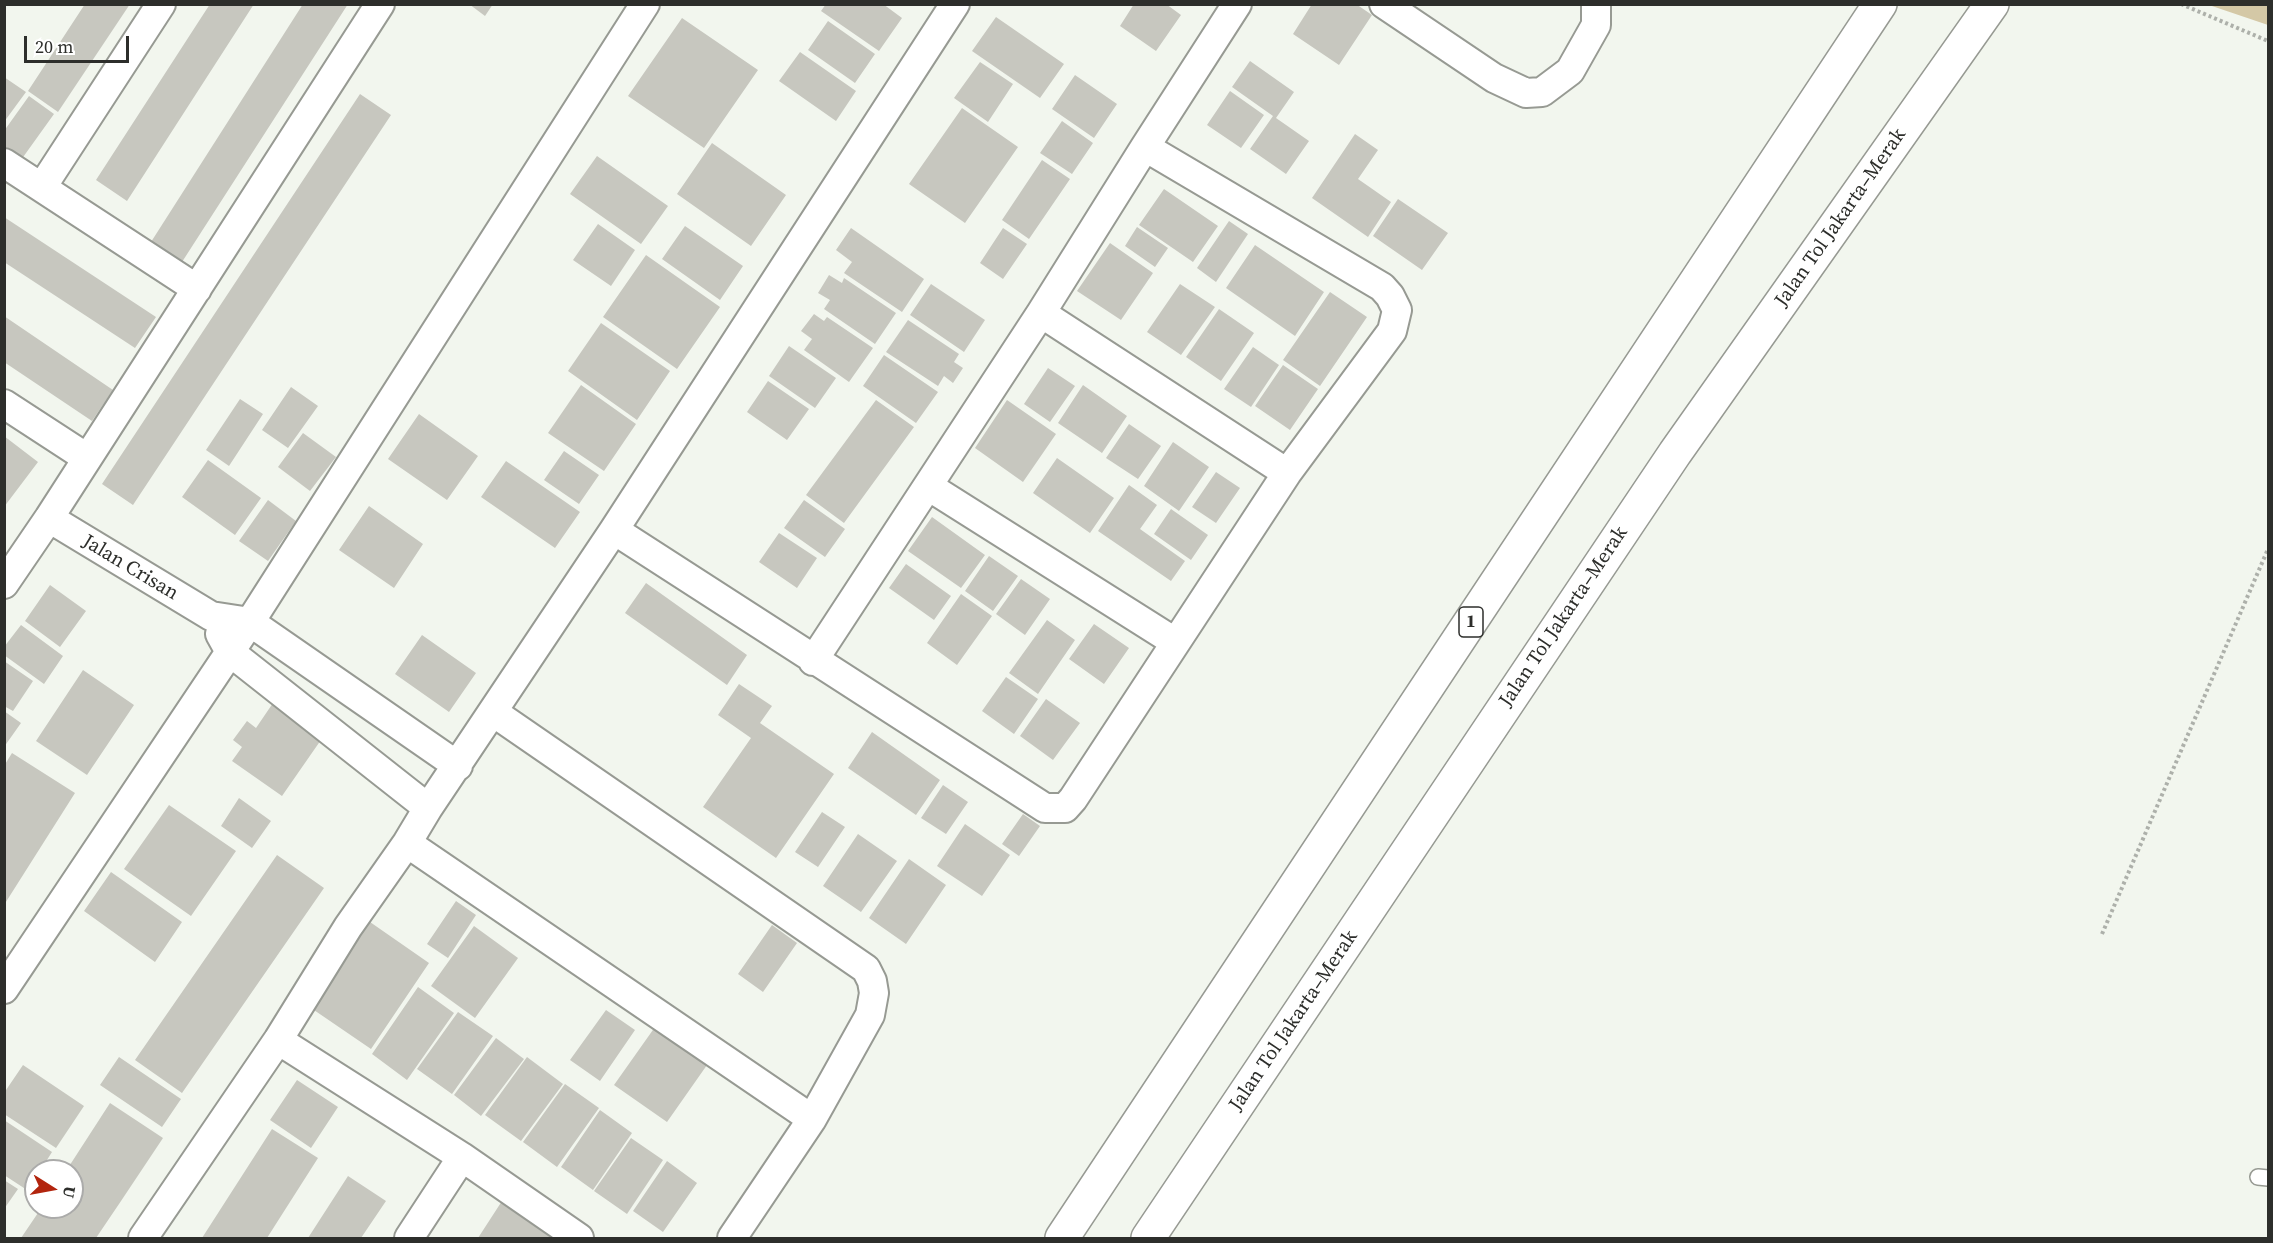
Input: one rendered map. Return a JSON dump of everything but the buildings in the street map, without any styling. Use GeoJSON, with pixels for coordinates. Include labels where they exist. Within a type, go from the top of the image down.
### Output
{"type":"FeatureCollection","features":[{"type":"Feature","properties":{"kind":"highway","name":"1"},"geometry":{"type":"LineString","coordinates":[[1062,1239],[1880,4]]}},
{"type":"Feature","properties":{"kind":"highway","name":"Jalan Tol Jakarta–Merak"},"geometry":{"type":"LineString","coordinates":[[1148,1239],[1675,453],[1985,14]]}},
{"type":"Feature","properties":{"kind":"street"},"geometry":{"type":"LineString","coordinates":[[42,186],[161,4]]}},
{"type":"Feature","properties":{"kind":"street"},"geometry":{"type":"LineString","coordinates":[[7,576],[49,518],[380,4]]}},
{"type":"Feature","properties":{"kind":"street"},"geometry":{"type":"LineString","coordinates":[[4,989],[250,622],[645,4]]}},
{"type":"Feature","properties":{"kind":"street"},"geometry":{"type":"LineString","coordinates":[[143,1239],[278,1040],[348,927],[407,843],[614,530],[955,4]]}},
{"type":"Feature","properties":{"kind":"street"},"geometry":{"type":"LineString","coordinates":[[813,661],[1041,313],[1144,147],[1237,4]]}},
{"type":"Feature","properties":{"kind":"street"},"geometry":{"type":"LineString","coordinates":[[1384,4],[1494,78],[1526,93],[1542,92],[1570,72],[1596,25],[1596,4]]}},
{"type":"Feature","properties":{"kind":"street"},"geometry":{"type":"LineString","coordinates":[[614,530],[813,661],[1044,808],[1054,810],[1065,808],[1287,473],[1392,332],[1397,310],[1382,287],[1144,147]]}},
{"type":"Feature","properties":{"kind":"street"},"geometry":{"type":"LineString","coordinates":[[4,163],[197,289]]}},
{"type":"Feature","properties":{"kind":"street"},"geometry":{"type":"LineString","coordinates":[[1041,313],[1287,473]]}},
{"type":"Feature","properties":{"kind":"street"},"geometry":{"type":"LineString","coordinates":[[4,404],[87,458]]}},
{"type":"Feature","properties":{"kind":"street"},"geometry":{"type":"LineString","coordinates":[[928,486],[1175,642]]}},
{"type":"Feature","properties":{"kind":"street","name":"Jalan Crisan"},"geometry":{"type":"LineString","coordinates":[[49,518],[211,616]]}},
{"type":"Feature","properties":{"kind":"street"},"geometry":{"type":"LineString","coordinates":[[211,616],[250,622],[458,766]]}},
{"type":"Feature","properties":{"kind":"street"},"geometry":{"type":"LineString","coordinates":[[211,616],[230,652],[428,808]]}},
{"type":"Feature","properties":{"kind":"street"},"geometry":{"type":"LineString","coordinates":[[493,712],[866,969],[872,981],[874,993],[870,1015],[812,1119],[732,1239]]}},
{"type":"Feature","properties":{"kind":"street"},"geometry":{"type":"LineString","coordinates":[[407,843],[812,1119]]}},
{"type":"Feature","properties":{"kind":"street"},"geometry":{"type":"LineString","coordinates":[[278,1040],[462,1156],[579,1239]]}},
{"type":"Feature","properties":{"kind":"street"},"geometry":{"type":"LineString","coordinates":[[409,1239],[462,1156]]}},
{"type":"Feature","properties":{"kind":"path"},"geometry":{"type":"LineString","coordinates":[[2181,4],[2268,41]]}},
{"type":"Feature","properties":{"kind":"path"},"geometry":{"type":"LineString","coordinates":[[2102,934],[2268,549]]}},
{"type":"Feature","properties":{"kind":"shaded area"},"geometry":{"type":"Polygon","coordinates":[[[2209,5],[2268,5],[2268,25],[2209,5]]]}}]}
